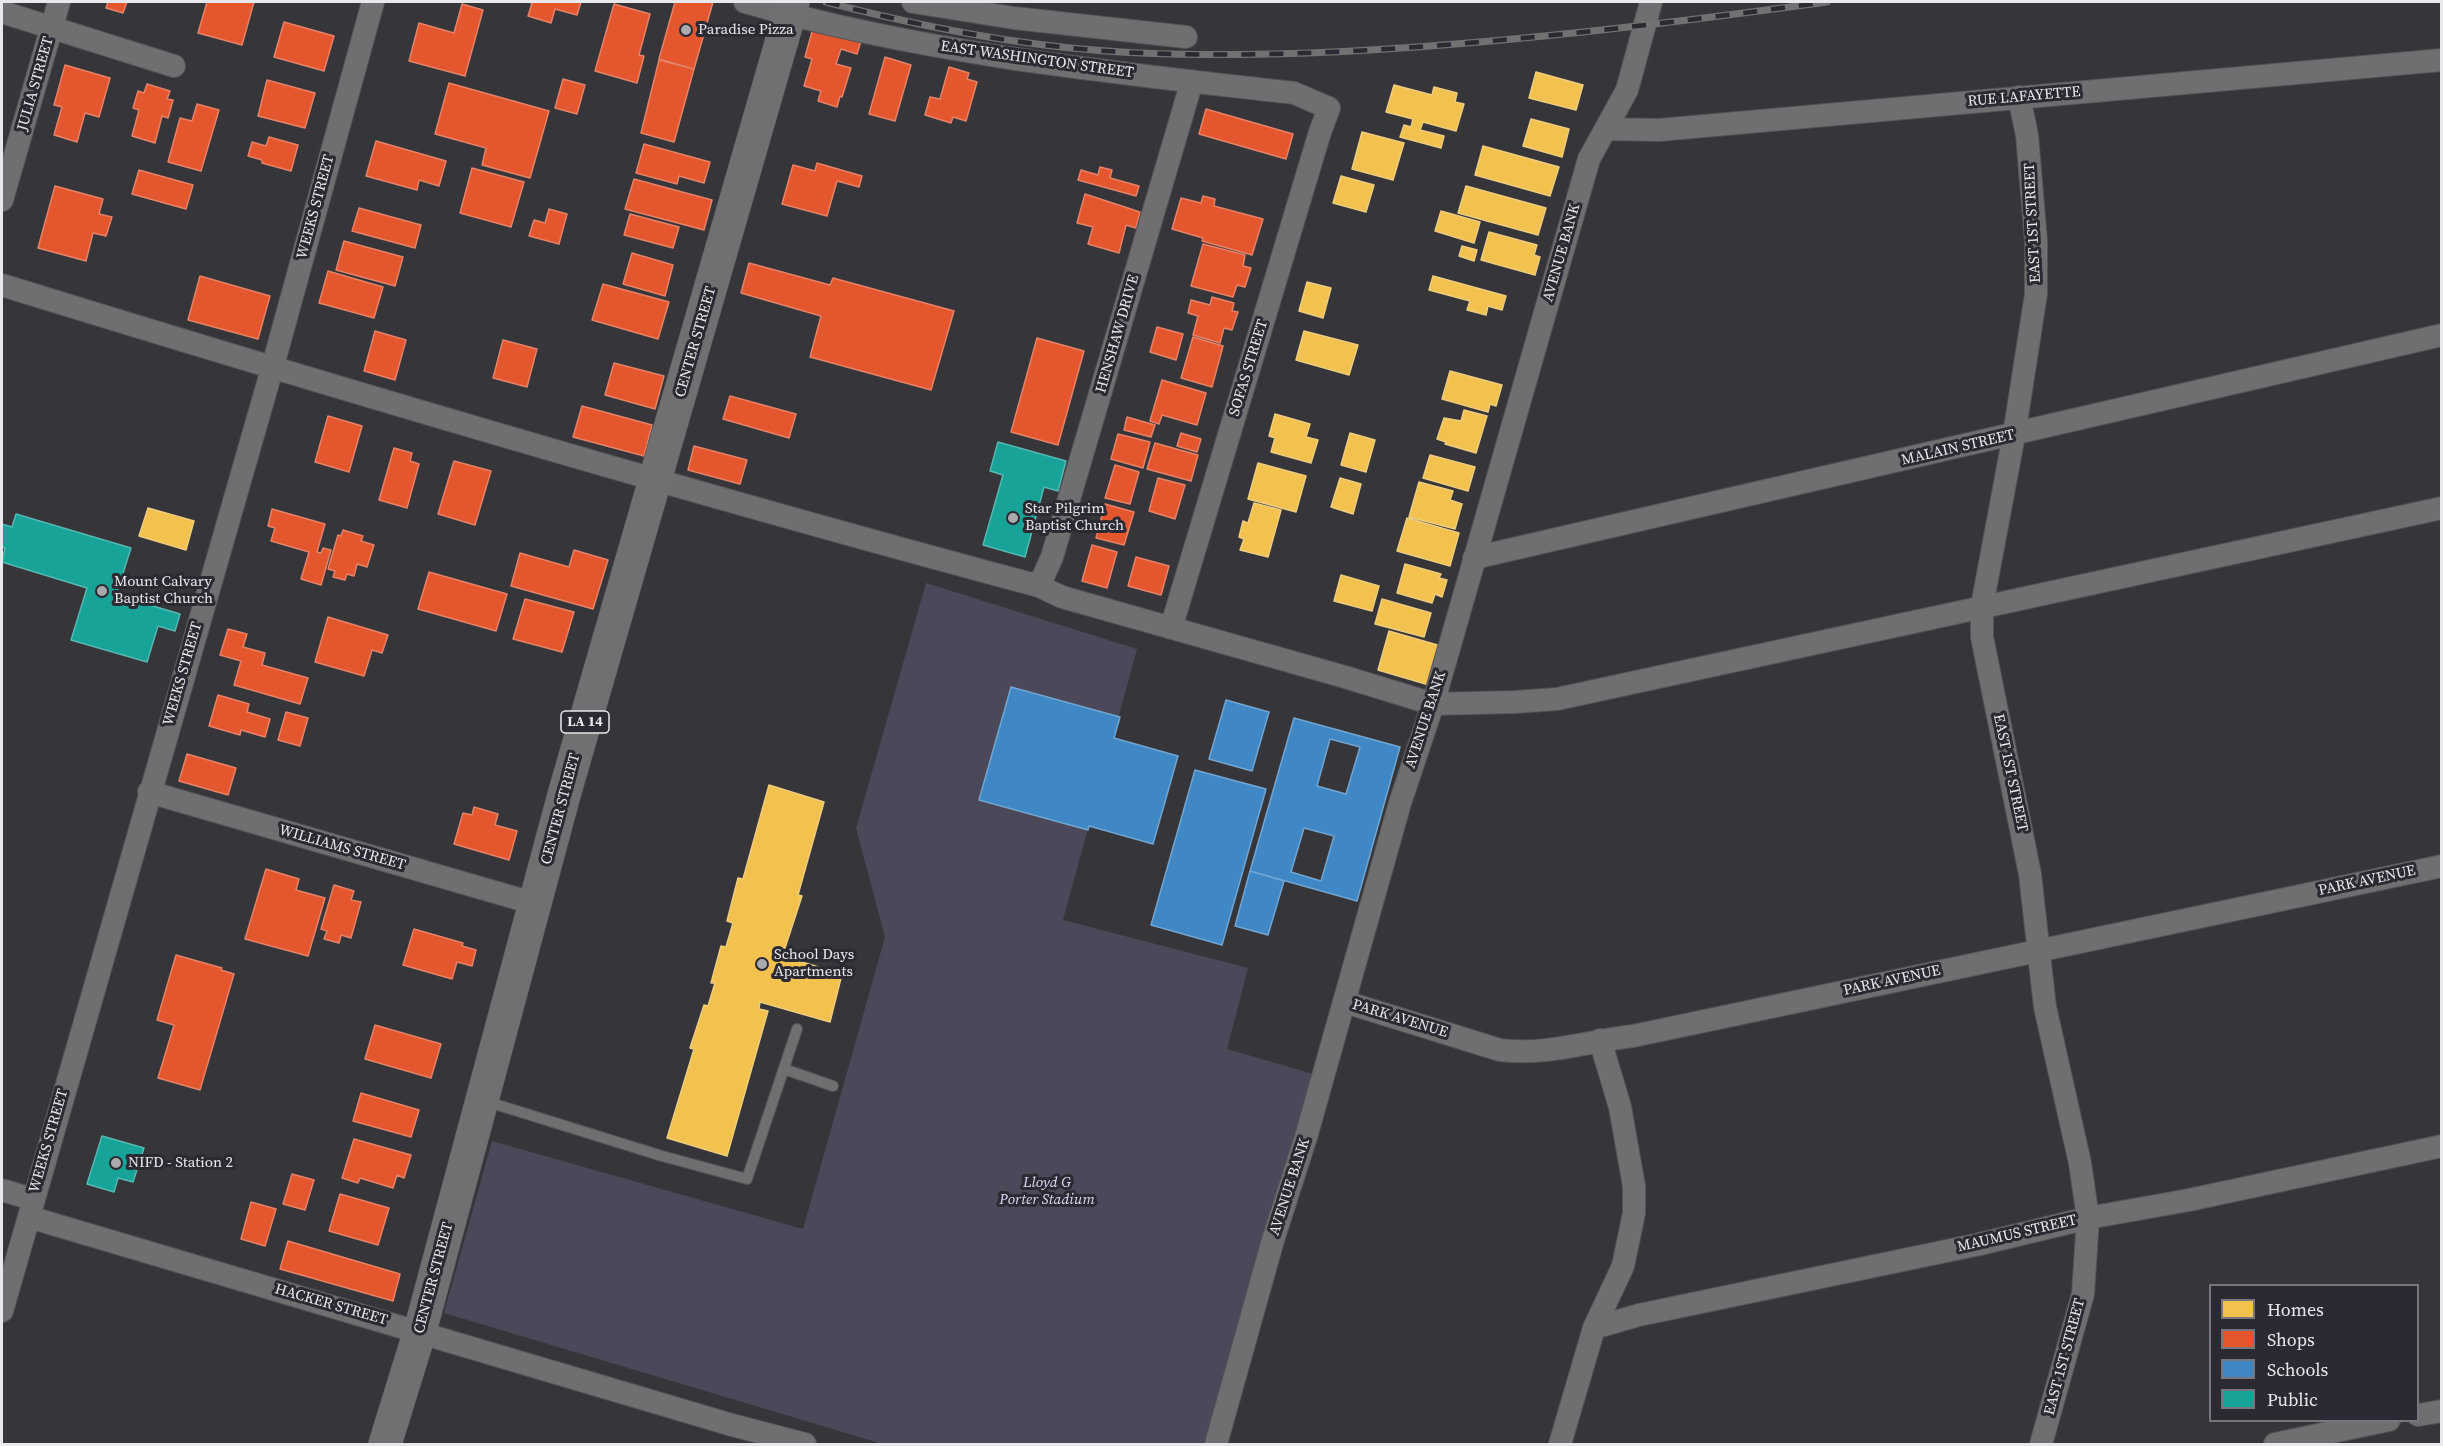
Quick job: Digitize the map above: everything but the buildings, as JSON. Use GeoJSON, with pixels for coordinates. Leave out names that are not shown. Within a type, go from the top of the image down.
{"type":"FeatureCollection","features":[{"type":"Feature","properties":{"kind":"main road","name":"CENTER STREET"},"geometry":{"type":"LineString","coordinates":[[385,1444],[420,1331],[564,795],[791,8]]}},
{"type":"Feature","properties":{"kind":"street","name":"JULIA STREET"},"geometry":{"type":"LineString","coordinates":[[2,200],[59,2]]}},
{"type":"Feature","properties":{"kind":"street","name":"WEEKS STREET"},"geometry":{"type":"LineString","coordinates":[[2,1311],[272,369],[373,2]]}},
{"type":"Feature","properties":{"kind":"street","name":"EAST WASHINGTON STREET"},"geometry":{"type":"LineString","coordinates":[[746,2],[791,8],[997,57],[1294,93],[1329,108]]}},
{"type":"Feature","properties":{"kind":"street"},"geometry":{"type":"LineString","coordinates":[[913,2],[1014,18],[1186,37]]}},
{"type":"Feature","properties":{"kind":"street","name":"AVENUE BANK"},"geometry":{"type":"LineString","coordinates":[[1216,1444],[1400,803],[1433,704],[1589,159],[1627,90],[1651,2]]}},
{"type":"Feature","properties":{"kind":"street"},"geometry":{"type":"LineString","coordinates":[[2,12],[174,66]]}},
{"type":"Feature","properties":{"kind":"street","name":"RUE LAFAYETTE"},"geometry":{"type":"LineString","coordinates":[[1606,129],[1659,130],[2442,60]]}},
{"type":"Feature","properties":{"kind":"street","name":"HENSHAW DRIVE"},"geometry":{"type":"LineString","coordinates":[[1040,586],[1052,557],[1192,81]]}},
{"type":"Feature","properties":{"kind":"street","name":"EAST 1ST STREET"},"geometry":{"type":"LineString","coordinates":[[2019,97],[2027,135],[2036,241],[2036,294],[2014,435],[1982,606],[1982,637],[2030,874],[2045,1007],[2080,1163],[2088,1218],[2083,1294],[2042,1444]]}},
{"type":"Feature","properties":{"kind":"street","name":"SOFAS STREET"},"geometry":{"type":"LineString","coordinates":[[1171,628],[1329,108]]}},
{"type":"Feature","properties":{"kind":"street"},"geometry":{"type":"LineString","coordinates":[[2,285],[272,369],[656,481],[1040,586],[1062,597],[1433,704],[1557,699],[2442,508]]}},
{"type":"Feature","properties":{"kind":"street","name":"MALAIN STREET"},"geometry":{"type":"LineString","coordinates":[[1474,558],[2442,335]]}},
{"type":"Feature","properties":{"kind":"street","name":"WILLIAMS STREET"},"geometry":{"type":"LineString","coordinates":[[149,792],[536,904]]}},
{"type":"Feature","properties":{"kind":"street","name":"PARK AVENUE"},"geometry":{"type":"LineString","coordinates":[[1344,1002],[1500,1050],[1551,1051],[1600,1040],[1634,1036],[2442,866]]}},
{"type":"Feature","properties":{"kind":"street"},"geometry":{"type":"LineString","coordinates":[[1560,1444],[1594,1328],[1623,1266],[1634,1213],[1634,1186],[1620,1107],[1600,1040]]}},
{"type":"Feature","properties":{"kind":"street","name":"MAUMUS STREET"},"geometry":{"type":"LineString","coordinates":[[1594,1328],[1639,1315],[1980,1244],[2088,1218],[2212,1195],[2442,1146]]}},
{"type":"Feature","properties":{"kind":"street","name":"HACKER STREET"},"geometry":{"type":"LineString","coordinates":[[2,1190],[31,1208],[420,1331],[797,1443]]}},
{"type":"Feature","properties":{"kind":"street"},"geometry":{"type":"LineString","coordinates":[[2419,1415],[2442,1411]]}},
{"type":"Feature","properties":{"kind":"street"},"geometry":{"type":"LineString","coordinates":[[2275,1444],[2380,1422]]}},
{"type":"Feature","properties":{"kind":"lane"},"geometry":{"type":"LineString","coordinates":[[482,1100],[662,1156],[747,1179],[797,1029]]}},
{"type":"Feature","properties":{"kind":"lane"},"geometry":{"type":"LineString","coordinates":[[783,1069],[833,1086]]}},
{"type":"Feature","properties":{"kind":"green space","name":"Lloyd G Porter Stadium"},"geometry":{"type":"Polygon","coordinates":[[[926,583],[1137,649],[1063,920],[1248,968],[1227,1049],[1317,1075],[1206,1444],[883,1444],[444,1313],[492,1141],[803,1229],[885,937],[856,828],[926,583]]]}},
{"type":"Feature","properties":{"kind":"railway"},"geometry":{"type":"LineString","coordinates":[[826,2],[927,26],[1029,43],[1105,51],[1219,55],[1333,52],[1457,44],[1642,25],[1827,2]]}},
{"type":"Feature","properties":{"kind":"place","name":"Paradise Pizza"},"geometry":{"type":"Point","coordinates":[686,30]}},
{"type":"Feature","properties":{"kind":"place","name":"Star Pilgrim Baptist Church"},"geometry":{"type":"Point","coordinates":[1013,518]}},
{"type":"Feature","properties":{"kind":"place","name":"Mount Calvary Baptist Church"},"geometry":{"type":"Point","coordinates":[102,591]}},
{"type":"Feature","properties":{"kind":"place","name":"School Days Apartments"},"geometry":{"type":"Point","coordinates":[762,964]}},
{"type":"Feature","properties":{"kind":"place","name":"NIFD - Station 2"},"geometry":{"type":"Point","coordinates":[116,1163]}}]}
